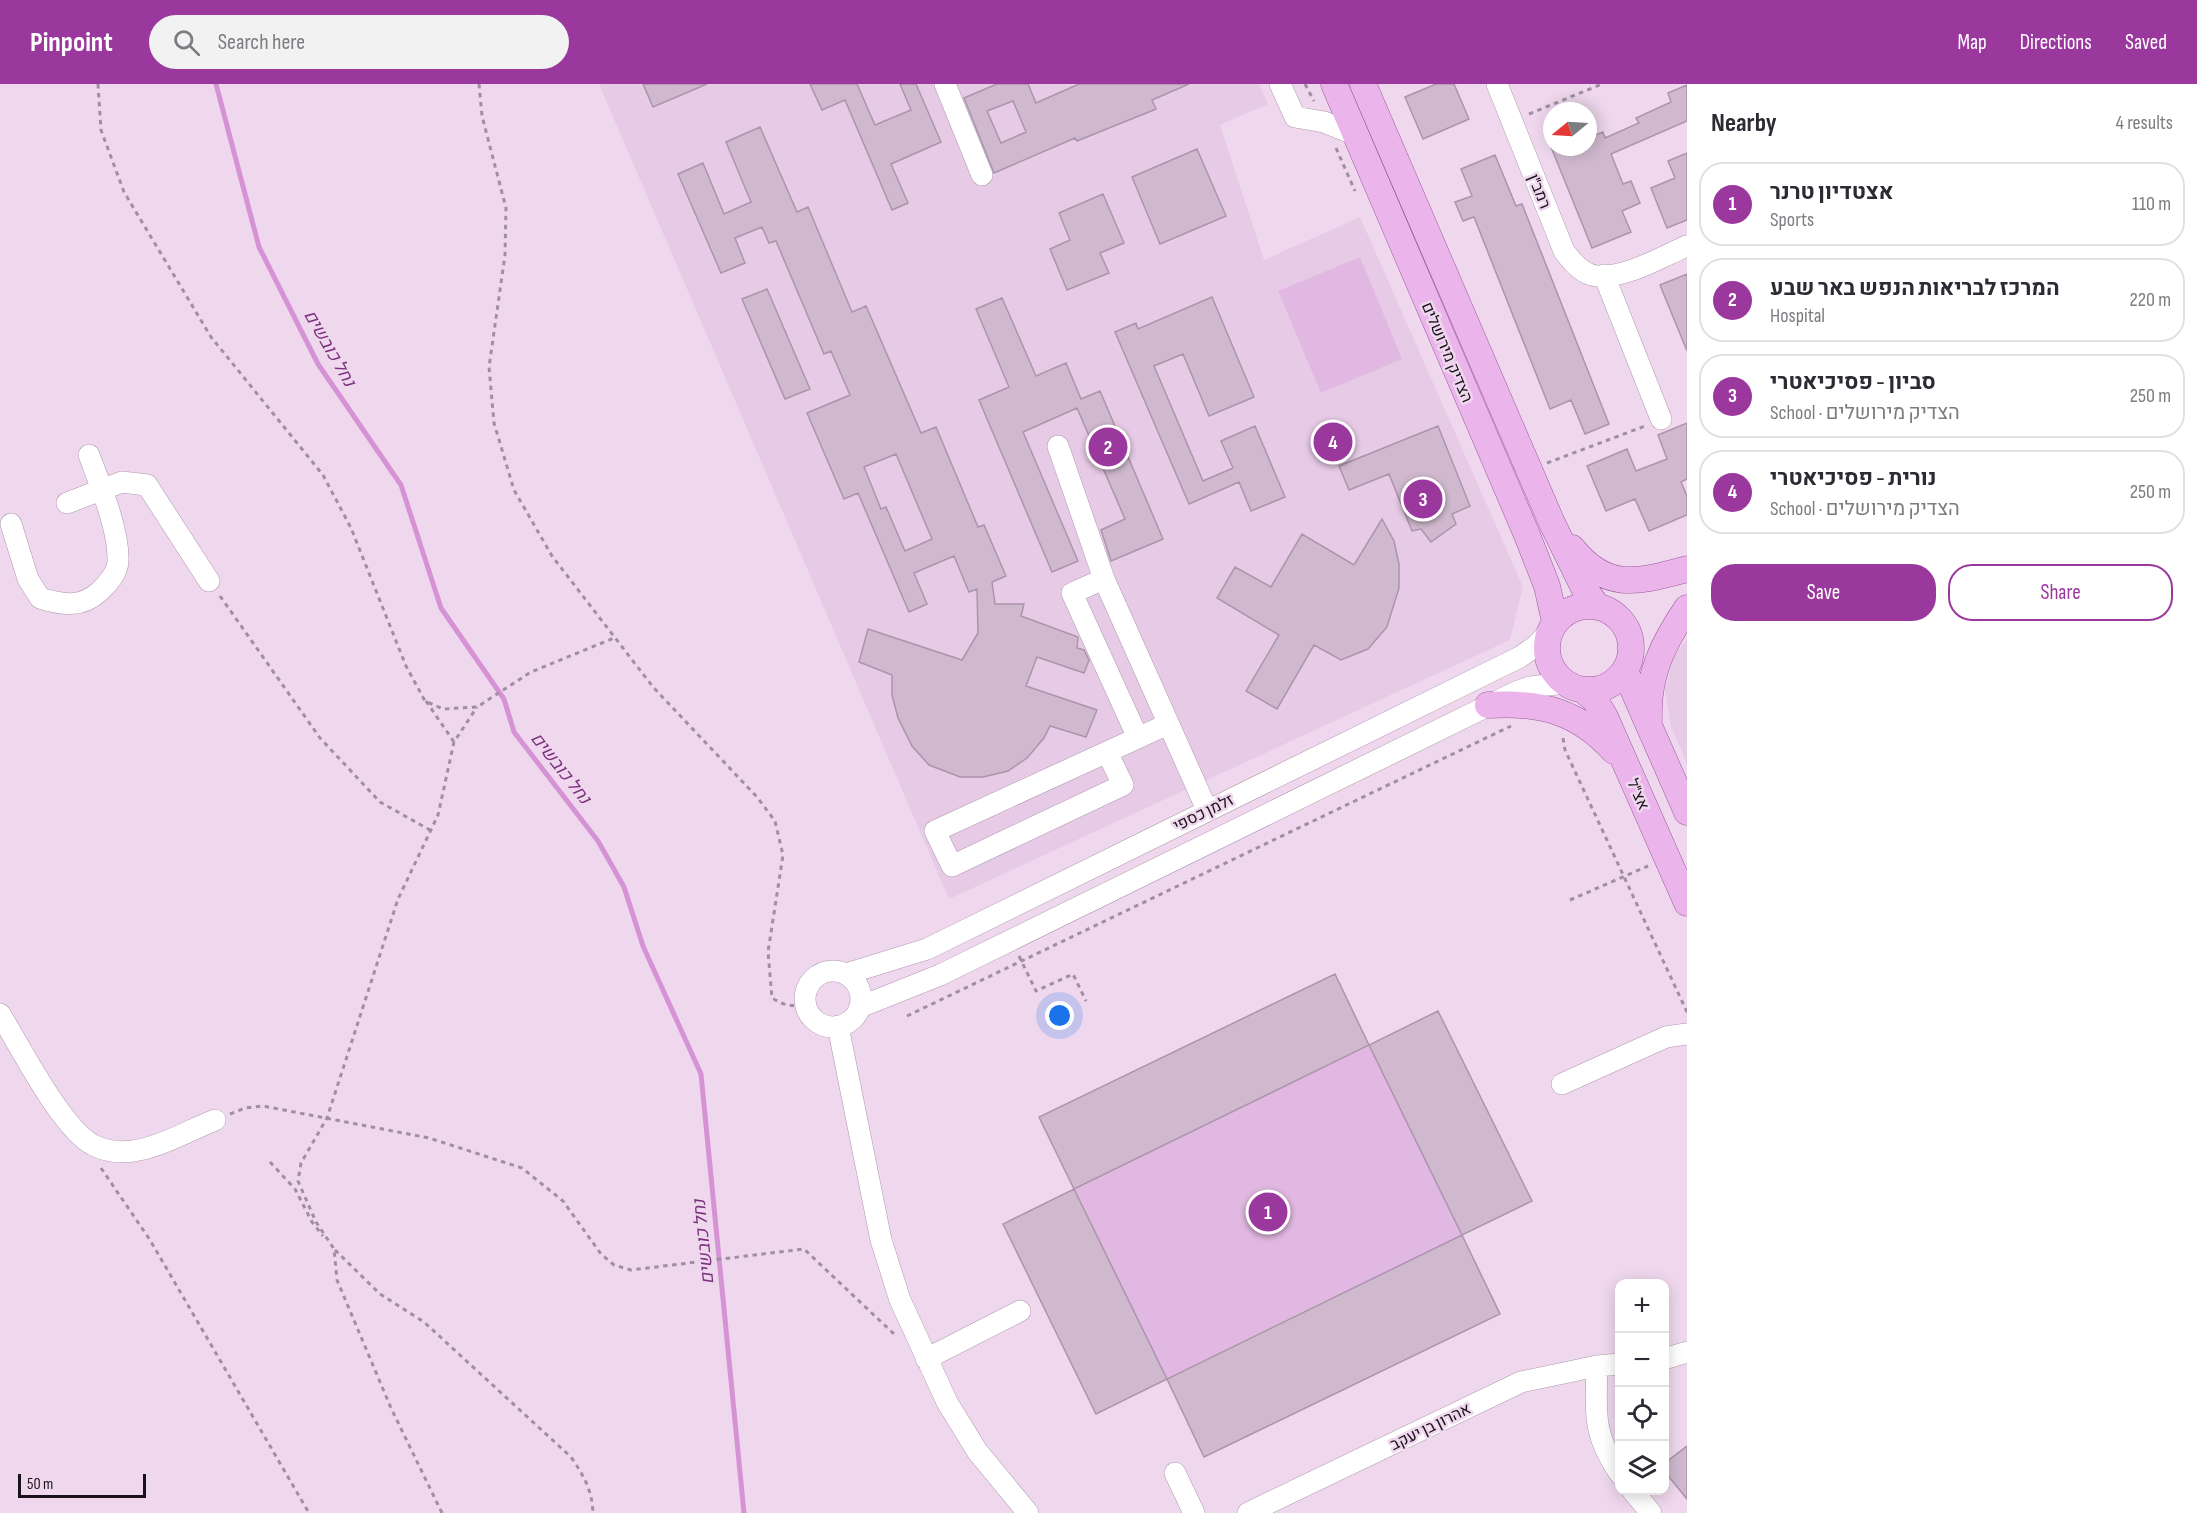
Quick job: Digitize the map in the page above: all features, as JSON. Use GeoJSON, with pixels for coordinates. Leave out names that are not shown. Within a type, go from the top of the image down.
{"type":"FeatureCollection","features":[{"type":"Feature","properties":{"kind":"main road","name":"הצדיק מירושלים"},"geometry":{"type":"LineString","coordinates":[[1334,84],[1527,535],[1547,586],[1552,627]]}},
{"type":"Feature","properties":{"kind":"main road","name":"הצדיק מירושלים"},"geometry":{"type":"LineString","coordinates":[[1363,84],[1552,523],[1584,588],[1601,607]]}},
{"type":"Feature","properties":{"kind":"main road"},"geometry":{"type":"LineString","coordinates":[[1552,523],[1584,563],[1600,574],[1632,581],[1687,569]]}},
{"type":"Feature","properties":{"kind":"main road"},"geometry":{"type":"LineString","coordinates":[[1687,569],[1652,588],[1601,607],[1574,608],[1552,627],[1547,643],[1550,665],[1574,687],[1607,687],[1628,662],[1687,603]]}},
{"type":"Feature","properties":{"kind":"main road"},"geometry":{"type":"LineString","coordinates":[[1601,607],[1614,613],[1628,630],[1628,662],[1649,725],[1687,812]]}},
{"type":"Feature","properties":{"kind":"main road"},"geometry":{"type":"LineString","coordinates":[[1649,725],[1648,694],[1656,664],[1667,637],[1687,608]]}},
{"type":"Feature","properties":{"kind":"main road","name":"אצ\"ל"},"geometry":{"type":"LineString","coordinates":[[1574,687],[1595,700],[1627,764],[1687,903]]}},
{"type":"Feature","properties":{"kind":"main road"},"geometry":{"type":"LineString","coordinates":[[1488,705],[1520,703],[1557,711],[1584,723],[1602,737],[1627,764]]}},
{"type":"Feature","properties":{"kind":"street"},"geometry":{"type":"LineString","coordinates":[[945,84],[982,175]]}},
{"type":"Feature","properties":{"kind":"street"},"geometry":{"type":"LineString","coordinates":[[1280,84],[1295,117],[1324,122],[1356,135]]}},
{"type":"Feature","properties":{"kind":"street","name":"רמב\"ן"},"geometry":{"type":"LineString","coordinates":[[1497,84],[1564,251],[1572,262],[1586,272],[1604,275]]}},
{"type":"Feature","properties":{"kind":"street"},"geometry":{"type":"LineString","coordinates":[[1661,419],[1604,275],[1632,268],[1687,246]]}},
{"type":"Feature","properties":{"kind":"street"},"geometry":{"type":"LineString","coordinates":[[1058,446],[1104,579],[1207,810]]}},
{"type":"Feature","properties":{"kind":"street"},"geometry":{"type":"LineString","coordinates":[[11,524],[28,579],[40,598],[61,604],[87,602],[107,585],[118,564],[115,537],[89,455]]}},
{"type":"Feature","properties":{"kind":"street"},"geometry":{"type":"LineString","coordinates":[[67,503],[122,482],[147,485],[209,581]]}},
{"type":"Feature","properties":{"kind":"street"},"geometry":{"type":"LineString","coordinates":[[1104,579],[1072,593],[1138,738]]}},
{"type":"Feature","properties":{"kind":"street","name":"זלמן כספי"},"geometry":{"type":"LineString","coordinates":[[846,974],[927,949],[1520,657],[1537,645],[1552,627]]}},
{"type":"Feature","properties":{"kind":"street","name":"זלמן כספי"},"geometry":{"type":"LineString","coordinates":[[860,1007],[940,975],[1488,705],[1530,687],[1574,687]]}},
{"type":"Feature","properties":{"kind":"street"},"geometry":{"type":"LineString","coordinates":[[1107,752],[1123,785],[952,866],[935,831],[1107,752],[1138,738],[1168,724]]}},
{"type":"Feature","properties":{"kind":"street"},"geometry":{"type":"LineString","coordinates":[[830,971],[846,974],[859,988],[860,1007],[851,1020],[838,1026],[817,1021],[806,1003],[806,994],[814,979],[830,971]]}},
{"type":"Feature","properties":{"kind":"street"},"geometry":{"type":"LineString","coordinates":[[0,1014],[56,1104],[77,1132],[92,1144],[115,1152],[135,1151],[214,1120]]}},
{"type":"Feature","properties":{"kind":"street"},"geometry":{"type":"LineString","coordinates":[[1562,1084],[1677,1036],[1687,1017]]}},
{"type":"Feature","properties":{"kind":"street"},"geometry":{"type":"LineString","coordinates":[[838,1026],[881,1240],[912,1326],[947,1402],[977,1451],[1028,1513]]}},
{"type":"Feature","properties":{"kind":"street"},"geometry":{"type":"LineString","coordinates":[[926,1359],[1020,1311]]}},
{"type":"Feature","properties":{"kind":"street"},"geometry":{"type":"LineString","coordinates":[[1669,1358],[1687,1352]]}},
{"type":"Feature","properties":{"kind":"street","name":"אהרון בן יעקב"},"geometry":{"type":"LineString","coordinates":[[1248,1513],[1521,1382],[1615,1364]]}},
{"type":"Feature","properties":{"kind":"street"},"geometry":{"type":"LineString","coordinates":[[1597,1366],[1597,1426],[1607,1455],[1615,1467]]}},
{"type":"Feature","properties":{"kind":"street"},"geometry":{"type":"LineString","coordinates":[[1175,1473],[1194,1513]]}},
{"type":"Feature","properties":{"kind":"street"},"geometry":{"type":"LineString","coordinates":[[1635,1495],[1651,1513]]}},
{"type":"Feature","properties":{"kind":"path"},"geometry":{"type":"LineString","coordinates":[[98,84],[101,130],[124,192],[211,337],[323,475],[351,528],[406,666],[425,700],[454,742]]}},
{"type":"Feature","properties":{"kind":"path"},"geometry":{"type":"LineString","coordinates":[[478,84],[482,116],[506,208],[505,255],[489,367],[494,423],[514,490],[552,556],[614,638],[653,687],[757,797],[775,821],[783,855],[768,952],[772,998],[783,1005],[796,1006],[806,1003]]}},
{"type":"Feature","properties":{"kind":"path"},"geometry":{"type":"LineString","coordinates":[[1512,121],[1602,84]]}},
{"type":"Feature","properties":{"kind":"path"},"geometry":{"type":"LineString","coordinates":[[1528,470],[1661,419]]}},
{"type":"Feature","properties":{"kind":"path"},"geometry":{"type":"LineString","coordinates":[[209,581],[320,738],[380,802],[430,830]]}},
{"type":"Feature","properties":{"kind":"path"},"geometry":{"type":"LineString","coordinates":[[442,1513],[391,1408],[337,1280],[334,1249],[316,1222],[298,1181],[301,1163],[327,1118],[398,899],[438,815],[454,742],[477,707],[531,672],[614,638]]}},
{"type":"Feature","properties":{"kind":"path"},"geometry":{"type":"LineString","coordinates":[[425,700],[443,709],[477,707]]}},
{"type":"Feature","properties":{"kind":"path"},"geometry":{"type":"LineString","coordinates":[[1557,711],[1565,750],[1687,1012]]}},
{"type":"Feature","properties":{"kind":"path"},"geometry":{"type":"LineString","coordinates":[[907,1016],[1518,723]]}},
{"type":"Feature","properties":{"kind":"path"},"geometry":{"type":"LineString","coordinates":[[1570,900],[1668,858]]}},
{"type":"Feature","properties":{"kind":"path"},"geometry":{"type":"LineString","coordinates":[[1012,939],[1036,991],[1073,974],[1086,1001]]}},
{"type":"Feature","properties":{"kind":"path"},"geometry":{"type":"LineString","coordinates":[[214,1120],[245,1108],[263,1106],[429,1137],[522,1168],[563,1202],[601,1254],[614,1264],[631,1270],[804,1249],[892,1335],[912,1326]]}},
{"type":"Feature","properties":{"kind":"path"},"geometry":{"type":"LineString","coordinates":[[97,1162],[150,1240],[309,1513]]}},
{"type":"Feature","properties":{"kind":"path"},"geometry":{"type":"LineString","coordinates":[[270,1162],[295,1189],[312,1222],[334,1249],[380,1294],[424,1322],[571,1457],[587,1480],[592,1496],[593,1513]]}},
{"type":"Feature","properties":{"kind":"shaded area"},"geometry":{"type":"Polygon","coordinates":[[[599,84],[1259,84],[1268,104],[1220,125],[1264,260],[1360,217],[1523,587],[1510,640],[949,899],[599,84]]]}},
{"type":"Feature","properties":{"kind":"shaded area"},"geometry":{"type":"Polygon","coordinates":[[[1360,257],[1402,359],[1321,393],[1278,291],[1360,257]]]}},
{"type":"Feature","properties":{"kind":"shaded area"},"geometry":{"type":"Polygon","coordinates":[[[1687,639],[1687,764],[1671,726],[1665,689],[1674,656],[1687,639]]]}},
{"type":"Feature","properties":{"kind":"shaded area"},"geometry":{"type":"Polygon","coordinates":[[[1335,974],[1369,1045],[1438,1011],[1532,1201],[1462,1235],[1500,1314],[1204,1457],[1167,1380],[1096,1414],[1003,1224],[1074,1189],[1039,1117],[1335,974]]]}},
{"type":"Feature","properties":{"kind":"building"},"geometry":{"type":"Polygon","coordinates":[[[643,84],[707,84],[653,107],[643,84]]]}},
{"type":"Feature","properties":{"kind":"building"},"geometry":{"type":"Polygon","coordinates":[[[810,84],[857,84],[875,125],[911,110],[900,84],[916,84],[941,142],[891,164],[908,203],[892,210],[845,100],[822,110],[810,84]]]}},
{"type":"Feature","properties":{"kind":"building"},"geometry":{"type":"Polygon","coordinates":[[[997,84],[1028,84],[1036,103],[1079,84],[1189,84],[1152,100],[1156,109],[1077,141],[1075,138],[994,173],[964,98],[997,84]],[[1013,101],[987,111],[1001,143],[1026,132],[1013,101]]]}},
{"type":"Feature","properties":{"kind":"building"},"geometry":{"type":"Polygon","coordinates":[[[1436,84],[1454,84],[1469,119],[1423,139],[1405,97],[1436,84]]]}},
{"type":"Feature","properties":{"kind":"building"},"geometry":{"type":"Polygon","coordinates":[[[1687,85],[1687,121],[1611,154],[1623,184],[1631,181],[1640,203],[1622,211],[1631,232],[1592,248],[1555,156],[1597,156],[1597,134],[1603,132],[1605,138],[1639,123],[1636,118],[1671,102],[1668,93],[1687,85]]]}},
{"type":"Feature","properties":{"kind":"building"},"geometry":{"type":"Polygon","coordinates":[[[760,127],[797,212],[808,207],[852,312],[866,306],[921,433],[936,427],[978,527],[984,525],[1006,576],[992,582],[995,604],[1024,604],[1021,616],[1078,637],[1077,648],[1084,650],[1089,660],[1084,673],[1037,657],[1026,686],[1097,710],[1086,737],[1050,726],[1044,738],[1027,758],[1008,771],[983,777],[960,777],[929,765],[912,746],[898,718],[892,695],[892,675],[859,662],[868,629],[962,660],[978,633],[977,589],[969,592],[954,556],[914,573],[927,604],[909,612],[858,493],[844,499],[807,413],[850,395],[831,351],[824,354],[776,241],[769,243],[762,227],[735,238],[745,263],[721,273],[678,174],[703,163],[724,214],[751,202],[726,142],[760,127]],[[896,454],[864,467],[881,509],[886,507],[905,551],[932,539],[896,454]]]}},
{"type":"Feature","properties":{"kind":"building"},"geometry":{"type":"Polygon","coordinates":[[[1197,149],[1226,216],[1160,244],[1132,177],[1197,149]]]}},
{"type":"Feature","properties":{"kind":"building"},"geometry":{"type":"Polygon","coordinates":[[[1687,153],[1687,220],[1667,228],[1651,188],[1675,178],[1668,161],[1687,153]]]}},
{"type":"Feature","properties":{"kind":"building"},"geometry":{"type":"Polygon","coordinates":[[[1495,155],[1516,206],[1522,204],[1609,424],[1585,434],[1571,400],[1550,409],[1474,217],[1463,221],[1455,202],[1472,196],[1461,169],[1495,155]]]}},
{"type":"Feature","properties":{"kind":"building"},"geometry":{"type":"Polygon","coordinates":[[[1103,194],[1124,243],[1100,253],[1109,273],[1067,290],[1050,249],[1070,240],[1059,213],[1103,194]]]}},
{"type":"Feature","properties":{"kind":"building"},"geometry":{"type":"Polygon","coordinates":[[[1687,274],[1687,351],[1660,285],[1687,274]]]}},
{"type":"Feature","properties":{"kind":"building"},"geometry":{"type":"Polygon","coordinates":[[[767,289],[810,389],[785,399],[742,299],[767,289]]]}},
{"type":"Feature","properties":{"kind":"building"},"geometry":{"type":"Polygon","coordinates":[[[1212,297],[1254,397],[1209,416],[1183,354],[1154,366],[1203,481],[1233,468],[1221,441],[1255,426],[1285,497],[1251,511],[1239,482],[1189,504],[1115,332],[1136,323],[1138,329],[1212,297]]]}},
{"type":"Feature","properties":{"kind":"building"},"geometry":{"type":"Polygon","coordinates":[[[1002,298],[1036,376],[1066,363],[1081,399],[1100,391],[1163,539],[1111,561],[1101,530],[1125,519],[1077,408],[1023,432],[1078,561],[1052,572],[979,400],[1009,387],[976,309],[1002,298]]]}},
{"type":"Feature","properties":{"kind":"building"},"geometry":{"type":"Polygon","coordinates":[[[1687,423],[1687,479],[1681,482],[1687,496],[1687,515],[1649,531],[1635,499],[1606,511],[1587,466],[1627,449],[1636,471],[1667,459],[1658,435],[1687,423]]]}},
{"type":"Feature","properties":{"kind":"building"},"geometry":{"type":"Polygon","coordinates":[[[1438,426],[1470,506],[1452,514],[1456,524],[1431,542],[1421,529],[1412,531],[1389,474],[1349,490],[1339,466],[1438,426]]]}},
{"type":"Feature","properties":{"kind":"building"},"geometry":{"type":"Polygon","coordinates":[[[1382,519],[1394,541],[1399,564],[1399,588],[1387,627],[1368,649],[1341,660],[1314,645],[1277,709],[1246,691],[1279,635],[1217,598],[1235,567],[1271,587],[1302,534],[1354,565],[1382,519]]]}},
{"type":"Feature","properties":{"kind":"building"},"geometry":{"type":"Polygon","coordinates":[[[1335,974],[1369,1045],[1074,1189],[1039,1117],[1335,974]]]}},
{"type":"Feature","properties":{"kind":"building"},"geometry":{"type":"Polygon","coordinates":[[[1438,1011],[1532,1201],[1462,1235],[1369,1045],[1438,1011]]]}},
{"type":"Feature","properties":{"kind":"building"},"geometry":{"type":"Polygon","coordinates":[[[1074,1189],[1167,1379],[1096,1414],[1003,1224],[1074,1189]]]}},
{"type":"Feature","properties":{"kind":"building"},"geometry":{"type":"Polygon","coordinates":[[[1462,1235],[1500,1314],[1204,1457],[1167,1379],[1462,1235]]]}},
{"type":"Feature","properties":{"kind":"building"},"geometry":{"type":"Polygon","coordinates":[[[1687,1446],[1687,1499],[1669,1477],[1669,1460],[1687,1446]]]}},
{"type":"Feature","properties":{"kind":"waterway","name":"נחל כובשים"},"geometry":{"type":"LineString","coordinates":[[216,84],[259,247],[318,364],[401,485],[441,608],[504,699],[514,732],[598,841],[624,887],[643,946],[701,1074],[744,1513]]}},
{"type":"Feature","properties":{"kind":"place","name":"נורית - פסיכיאטרי"},"geometry":{"type":"Point","coordinates":[1333,442]}},
{"type":"Feature","properties":{"kind":"place","name":"המרכז לבריאות הנפש באר שבע"},"geometry":{"type":"Point","coordinates":[1108,447]}},
{"type":"Feature","properties":{"kind":"place","name":"סביון - פסיכיאטרי"},"geometry":{"type":"Point","coordinates":[1423,499]}},
{"type":"Feature","properties":{"kind":"place","name":"אצטדיון טרנר"},"geometry":{"type":"Point","coordinates":[1268,1212]}}]}
